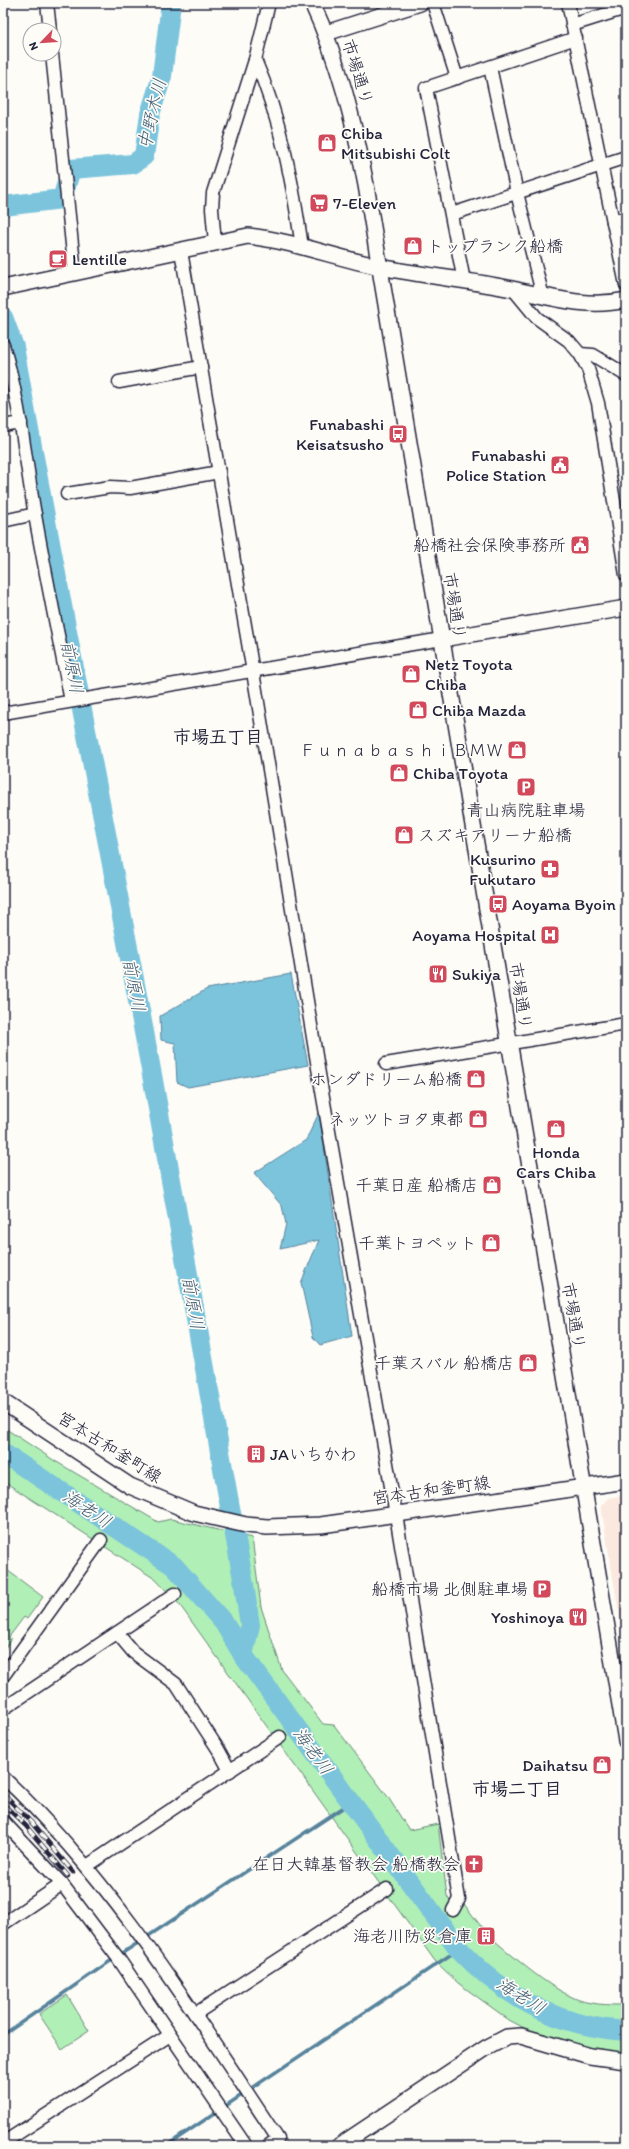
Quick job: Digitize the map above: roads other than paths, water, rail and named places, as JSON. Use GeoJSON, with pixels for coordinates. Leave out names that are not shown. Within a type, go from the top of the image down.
{"type":"FeatureCollection","features":[{"type":"Feature","properties":{"kind":"street"},"geometry":{"type":"LineString","coordinates":[[47,3],[49,22]]}},
{"type":"Feature","properties":{"kind":"street"},"geometry":{"type":"LineString","coordinates":[[215,243],[212,209],[213,193],[255,60],[269,3]]}},
{"type":"Feature","properties":{"kind":"street","name":"市場通り"},"geometry":{"type":"LineString","coordinates":[[312,3],[326,33],[348,103],[358,144],[380,267],[626,1741]]}},
{"type":"Feature","properties":{"kind":"street"},"geometry":{"type":"LineString","coordinates":[[326,33],[420,3]]}},
{"type":"Feature","properties":{"kind":"street"},"geometry":{"type":"LineString","coordinates":[[433,3],[457,78]]}},
{"type":"Feature","properties":{"kind":"street"},"geometry":{"type":"LineString","coordinates":[[568,3],[626,284]]}},
{"type":"Feature","properties":{"kind":"street"},"geometry":{"type":"LineString","coordinates":[[572,24],[626,8]]}},
{"type":"Feature","properties":{"kind":"street"},"geometry":{"type":"LineString","coordinates":[[464,281],[426,88],[576,38]]}},
{"type":"Feature","properties":{"kind":"street"},"geometry":{"type":"LineString","coordinates":[[255,60],[263,77],[290,177],[302,247]]}},
{"type":"Feature","properties":{"kind":"street"},"geometry":{"type":"LineString","coordinates":[[53,62],[75,273]]}},
{"type":"Feature","properties":{"kind":"street"},"geometry":{"type":"LineString","coordinates":[[490,66],[517,193],[543,297]]}},
{"type":"Feature","properties":{"kind":"street"},"geometry":{"type":"LineString","coordinates":[[452,214],[626,157]]}},
{"type":"Feature","properties":{"kind":"street"},"geometry":{"type":"LineString","coordinates":[[613,222],[626,218]]}},
{"type":"Feature","properties":{"kind":"street"},"geometry":{"type":"LineString","coordinates":[[3,288],[248,236],[271,238],[380,267],[513,289],[543,297],[587,304],[626,300]]}},
{"type":"Feature","properties":{"kind":"street"},"geometry":{"type":"LineString","coordinates":[[181,251],[253,672],[319,1074],[396,1515],[459,1898],[453,1910]]}},
{"type":"Feature","properties":{"kind":"street"},"geometry":{"type":"LineString","coordinates":[[513,289],[537,318],[569,341],[580,354],[588,369],[598,403],[626,575]]}},
{"type":"Feature","properties":{"kind":"street"},"geometry":{"type":"LineString","coordinates":[[3,345],[21,423],[35,514],[72,700]]}},
{"type":"Feature","properties":{"kind":"street"},"geometry":{"type":"LineString","coordinates":[[580,354],[593,355],[626,375]]}},
{"type":"Feature","properties":{"kind":"street"},"geometry":{"type":"LineString","coordinates":[[119,382],[201,367]]}},
{"type":"Feature","properties":{"kind":"street"},"geometry":{"type":"LineString","coordinates":[[3,426],[21,423]]}},
{"type":"Feature","properties":{"kind":"street"},"geometry":{"type":"LineString","coordinates":[[67,494],[110,486],[130,488],[219,472]]}},
{"type":"Feature","properties":{"kind":"street"},"geometry":{"type":"LineString","coordinates":[[3,521],[35,514]]}},
{"type":"Feature","properties":{"kind":"street"},"geometry":{"type":"LineString","coordinates":[[3,713],[72,700],[253,672],[626,608]]}},
{"type":"Feature","properties":{"kind":"street"},"geometry":{"type":"LineString","coordinates":[[386,1064],[509,1045],[626,1024]]}},
{"type":"Feature","properties":{"kind":"street","name":"宮本古和釜町線"},"geometry":{"type":"LineString","coordinates":[[3,1402],[130,1486],[194,1513],[241,1524],[267,1527],[296,1526],[396,1515],[626,1481]]}},
{"type":"Feature","properties":{"kind":"street"},"geometry":{"type":"LineString","coordinates":[[3,1676],[100,1540]]}},
{"type":"Feature","properties":{"kind":"street"},"geometry":{"type":"LineString","coordinates":[[3,1709],[175,1594]]}},
{"type":"Feature","properties":{"kind":"street"},"geometry":{"type":"LineString","coordinates":[[117,1633],[133,1652],[176,1684],[218,1749],[230,1771]]}},
{"type":"Feature","properties":{"kind":"street"},"geometry":{"type":"LineString","coordinates":[[87,1866],[280,1737]]}},
{"type":"Feature","properties":{"kind":"street"},"geometry":{"type":"LineString","coordinates":[[3,1777],[23,1796],[87,1866],[148,1944],[278,2139],[268,2146]]}},
{"type":"Feature","properties":{"kind":"street"},"geometry":{"type":"LineString","coordinates":[[3,1821],[62,1884],[118,1958],[246,2146]]}},
{"type":"Feature","properties":{"kind":"street"},"geometry":{"type":"LineString","coordinates":[[3,1924],[62,1884]]}},
{"type":"Feature","properties":{"kind":"street"},"geometry":{"type":"LineString","coordinates":[[195,2014],[387,1889]]}},
{"type":"Feature","properties":{"kind":"street"},"geometry":{"type":"LineString","coordinates":[[3,2143],[170,2035]]}},
{"type":"Feature","properties":{"kind":"street"},"geometry":{"type":"LineString","coordinates":[[339,2146],[486,2048],[507,2037],[520,2036],[599,2058],[626,2061]]}},
{"type":"Feature","properties":{"kind":"water"},"geometry":{"type":"Polygon","coordinates":[[[291,974],[308,1065],[188,1087],[177,1082],[175,1043],[161,1040],[160,1016],[207,989],[291,974]]]}},
{"type":"Feature","properties":{"kind":"water"},"geometry":{"type":"Polygon","coordinates":[[[319,1113],[352,1336],[320,1345],[313,1337],[301,1283],[319,1240],[280,1249],[286,1224],[282,1206],[254,1173],[306,1140],[319,1113]]]}},
{"type":"Feature","properties":{"kind":"waterway","name":"中野木川"},"geometry":{"type":"LineString","coordinates":[[3,206],[62,199],[71,169],[133,164],[144,156],[150,114],[162,76],[171,3]]}},
{"type":"Feature","properties":{"kind":"waterway","name":"前原川"},"geometry":{"type":"LineString","coordinates":[[3,317],[14,347],[47,529],[118,893],[244,1585],[250,1625],[243,1655]]}},
{"type":"Feature","properties":{"kind":"waterway","name":"海老川"},"geometry":{"type":"LineString","coordinates":[[3,1453],[174,1566],[224,1623],[243,1655],[459,1949],[477,1966],[495,1982],[535,2007],[578,2023],[626,2031]]}},
{"type":"Feature","properties":{"kind":"waterway"},"geometry":{"type":"LineString","coordinates":[[3,2035],[109,1962],[350,1803]]}},
{"type":"Feature","properties":{"kind":"waterway"},"geometry":{"type":"LineString","coordinates":[[166,2146],[459,1949]]}},
{"type":"Feature","properties":{"kind":"railway"},"geometry":{"type":"LineString","coordinates":[[3,1794],[31,1822],[73,1872]]}},
{"type":"Feature","properties":{"kind":"railway"},"geometry":{"type":"LineString","coordinates":[[3,1804],[26,1826],[68,1876]]}},
{"type":"Feature","properties":{"kind":"place","name":"Chiba Mitsubishi Colt"},"geometry":{"type":"Point","coordinates":[327,143]}},
{"type":"Feature","properties":{"kind":"place","name":"7-Eleven"},"geometry":{"type":"Point","coordinates":[319,203]}},
{"type":"Feature","properties":{"kind":"place","name":"トップランク船橋"},"geometry":{"type":"Point","coordinates":[413,246]}},
{"type":"Feature","properties":{"kind":"place","name":"Lentille"},"geometry":{"type":"Point","coordinates":[58,259]}},
{"type":"Feature","properties":{"kind":"place","name":"Funabashi Keisatsusho"},"geometry":{"type":"Point","coordinates":[398,434]}},
{"type":"Feature","properties":{"kind":"place","name":"Funabashi Police Station"},"geometry":{"type":"Point","coordinates":[560,465]}},
{"type":"Feature","properties":{"kind":"place","name":"船橋社会保険事務所"},"geometry":{"type":"Point","coordinates":[580,545]}},
{"type":"Feature","properties":{"kind":"place","name":"Netz Toyota Chiba"},"geometry":{"type":"Point","coordinates":[411,674]}},
{"type":"Feature","properties":{"kind":"place","name":"Chiba Mazda"},"geometry":{"type":"Point","coordinates":[418,710]}},
{"type":"Feature","properties":{"kind":"place","name":"ＦｕｎａｂａｓｈｉＢＭＷ"},"geometry":{"type":"Point","coordinates":[517,750]}},
{"type":"Feature","properties":{"kind":"place","name":"Chiba Toyota"},"geometry":{"type":"Point","coordinates":[399,773]}},
{"type":"Feature","properties":{"kind":"place","name":"青山病院駐車場"},"geometry":{"type":"Point","coordinates":[526,787]}},
{"type":"Feature","properties":{"kind":"place","name":"スズキアリーナ船橋"},"geometry":{"type":"Point","coordinates":[404,835]}},
{"type":"Feature","properties":{"kind":"place","name":"Kusurino Fukutaro"},"geometry":{"type":"Point","coordinates":[550,869]}},
{"type":"Feature","properties":{"kind":"place","name":"Aoyama Byoin"},"geometry":{"type":"Point","coordinates":[498,904]}},
{"type":"Feature","properties":{"kind":"place","name":"Aoyama Hospital"},"geometry":{"type":"Point","coordinates":[550,935]}},
{"type":"Feature","properties":{"kind":"place","name":"Sukiya"},"geometry":{"type":"Point","coordinates":[438,974]}},
{"type":"Feature","properties":{"kind":"place","name":"ホンダドリーム船橋"},"geometry":{"type":"Point","coordinates":[476,1079]}},
{"type":"Feature","properties":{"kind":"place","name":"ネッツトヨタ東都"},"geometry":{"type":"Point","coordinates":[478,1119]}},
{"type":"Feature","properties":{"kind":"place","name":"Honda Cars Chiba"},"geometry":{"type":"Point","coordinates":[556,1129]}},
{"type":"Feature","properties":{"kind":"place","name":"千葉日産 船橋店"},"geometry":{"type":"Point","coordinates":[492,1185]}},
{"type":"Feature","properties":{"kind":"place","name":"千葉トヨペット"},"geometry":{"type":"Point","coordinates":[491,1243]}},
{"type":"Feature","properties":{"kind":"place","name":"千葉スバル 船橋店"},"geometry":{"type":"Point","coordinates":[528,1363]}},
{"type":"Feature","properties":{"kind":"place","name":"JAいちかわ"},"geometry":{"type":"Point","coordinates":[256,1454]}},
{"type":"Feature","properties":{"kind":"place","name":"船橋市場 北側駐車場"},"geometry":{"type":"Point","coordinates":[542,1589]}},
{"type":"Feature","properties":{"kind":"place","name":"Yoshinoya"},"geometry":{"type":"Point","coordinates":[578,1617]}},
{"type":"Feature","properties":{"kind":"place","name":"Daihatsu"},"geometry":{"type":"Point","coordinates":[602,1765]}},
{"type":"Feature","properties":{"kind":"place","name":"在日大韓基督教会 船橋教会"},"geometry":{"type":"Point","coordinates":[474,1864]}},
{"type":"Feature","properties":{"kind":"place","name":"海老川防災倉庫"},"geometry":{"type":"Point","coordinates":[486,1936]}},
{"type":"Feature","properties":{"kind":"district","name":"市場五丁目"},"geometry":{"type":"Point","coordinates":[218,737]}},
{"type":"Feature","properties":{"kind":"district","name":"市場二丁目"},"geometry":{"type":"Point","coordinates":[517,1789]}}]}
